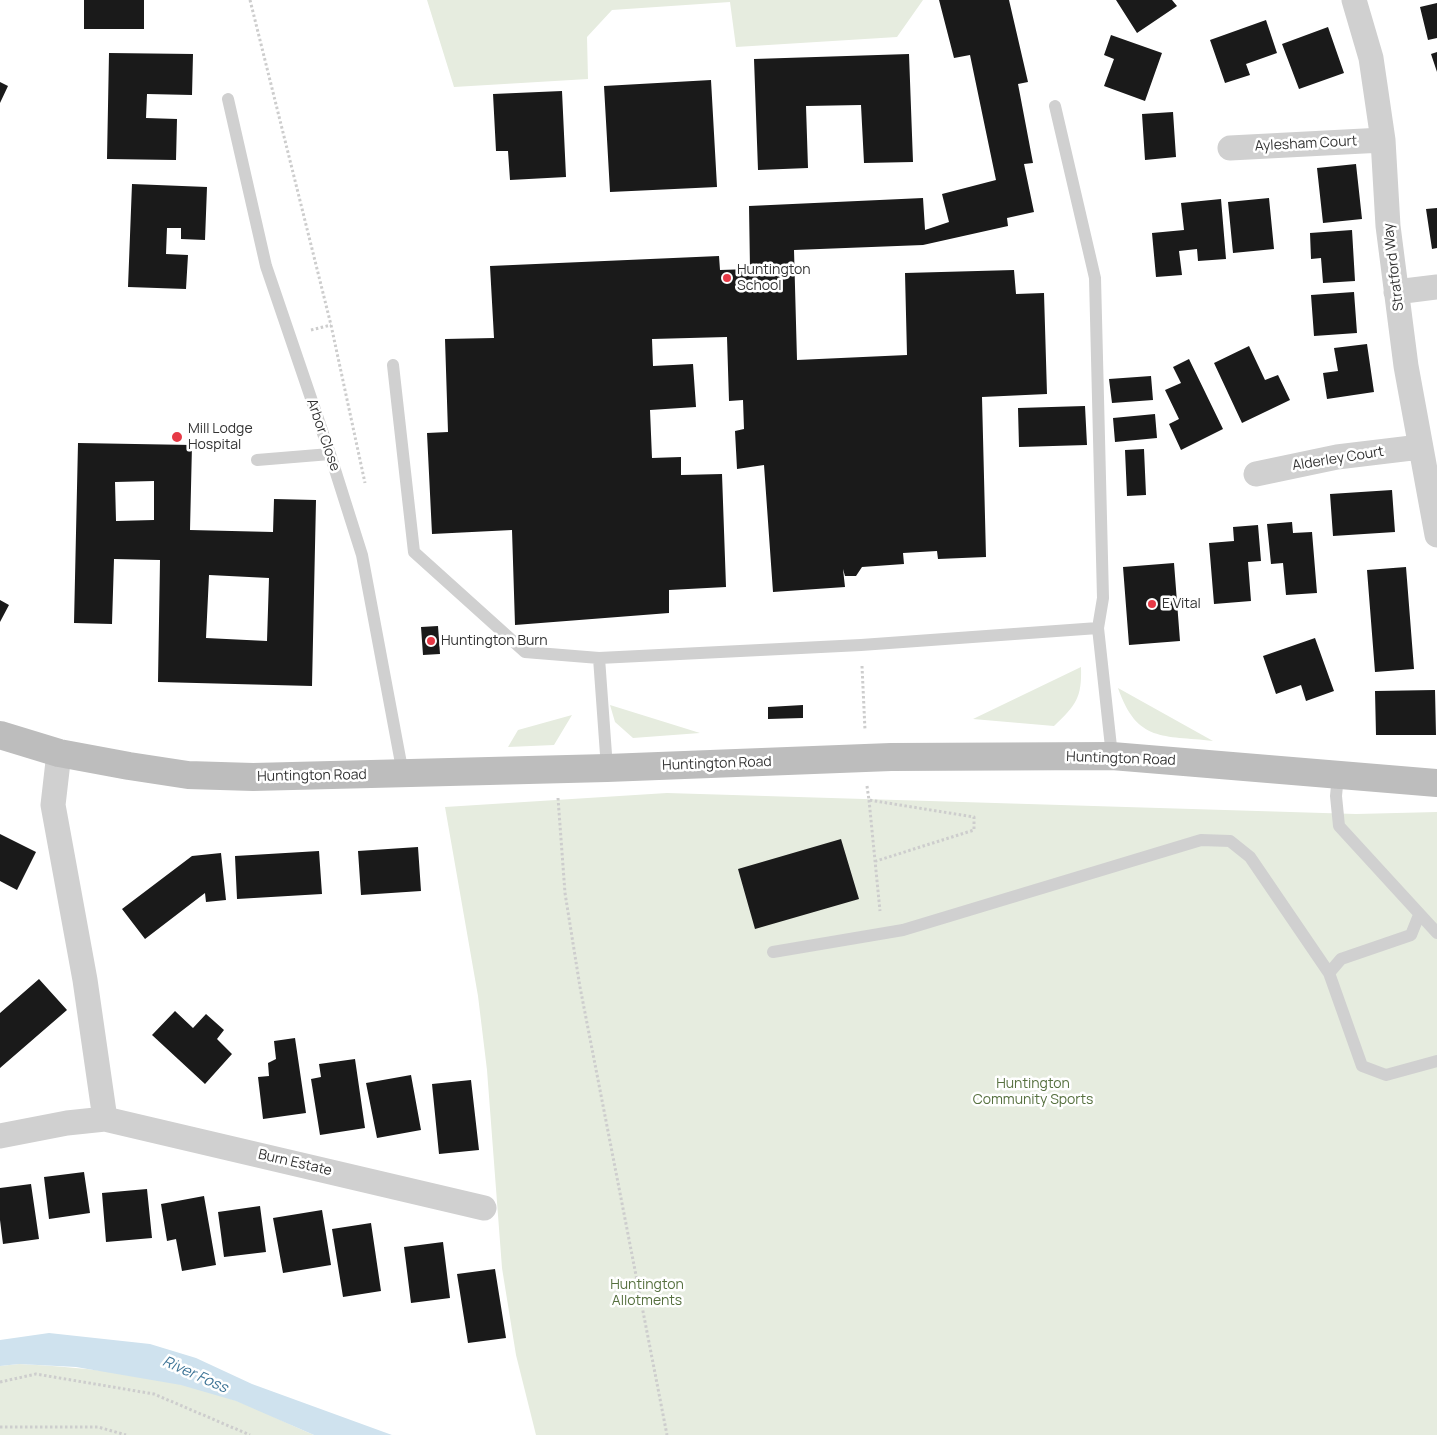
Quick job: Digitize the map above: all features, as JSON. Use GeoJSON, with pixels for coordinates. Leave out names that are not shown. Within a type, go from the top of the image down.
{"type":"FeatureCollection","features":[{"type":"Feature","properties":{"kind":"street","name":"Stratford Way"},"geometry":{"type":"LineString","coordinates":[[1354,0],[1371,58],[1383,140],[1388,226],[1396,292],[1420,448],[1437,535]]}},
{"type":"Feature","properties":{"kind":"street","name":"Aylesham Court"},"geometry":{"type":"LineString","coordinates":[[1230,148],[1383,140]]}},
{"type":"Feature","properties":{"kind":"street"},"geometry":{"type":"LineString","coordinates":[[1396,292],[1437,286]]}},
{"type":"Feature","properties":{"kind":"street","name":"Alderley Court"},"geometry":{"type":"LineString","coordinates":[[1256,474],[1337,457],[1420,448]]}},
{"type":"Feature","properties":{"kind":"street","name":"Huntington Road"},"geometry":{"type":"LineString","coordinates":[[0,735],[59,753],[188,775],[253,777],[607,768],[866,769],[1112,756],[1437,783]]}},
{"type":"Feature","properties":{"kind":"street"},"geometry":{"type":"LineString","coordinates":[[59,753],[53,805],[85,980],[105,1119]]}},
{"type":"Feature","properties":{"kind":"street","name":"Burn Estate"},"geometry":{"type":"LineString","coordinates":[[0,1136],[67,1123],[105,1119],[484,1208]]}},
{"type":"Feature","properties":{"kind":"lane","name":"Arbor Close"},"geometry":{"type":"LineString","coordinates":[[228,100],[266,266],[362,555],[403,774]]}},
{"type":"Feature","properties":{"kind":"lane"},"geometry":{"type":"LineString","coordinates":[[1055,106],[1095,278],[1103,598],[1098,628],[1112,756]]}},
{"type":"Feature","properties":{"kind":"lane"},"geometry":{"type":"LineString","coordinates":[[393,365],[414,552],[524,652],[599,658],[861,645],[1098,628]]}},
{"type":"Feature","properties":{"kind":"lane"},"geometry":{"type":"LineString","coordinates":[[257,460],[330,454]]}},
{"type":"Feature","properties":{"kind":"lane"},"geometry":{"type":"LineString","coordinates":[[599,658],[607,768]]}},
{"type":"Feature","properties":{"kind":"lane"},"geometry":{"type":"LineString","coordinates":[[1338,775],[1336,796],[1339,826],[1437,933]]}},
{"type":"Feature","properties":{"kind":"lane"},"geometry":{"type":"LineString","coordinates":[[773,952],[903,930],[1201,840],[1230,841],[1250,858],[1329,973],[1362,1066],[1386,1075],[1437,1061]]}},
{"type":"Feature","properties":{"kind":"lane"},"geometry":{"type":"LineString","coordinates":[[1329,973],[1341,959],[1411,935],[1419,915]]}},
{"type":"Feature","properties":{"kind":"path"},"geometry":{"type":"LineString","coordinates":[[250,0],[330,325],[366,490]]}},
{"type":"Feature","properties":{"kind":"path"},"geometry":{"type":"LineString","coordinates":[[861,645],[866,769],[883,934]]}},
{"type":"Feature","properties":{"kind":"path"},"geometry":{"type":"LineString","coordinates":[[558,794],[565,893],[580,987],[667,1435]]}},
{"type":"Feature","properties":{"kind":"path"},"geometry":{"type":"LineString","coordinates":[[869,800],[974,817],[974,830],[876,862]]}},
{"type":"Feature","properties":{"kind":"path"},"geometry":{"type":"LineString","coordinates":[[0,1382],[36,1374],[154,1394],[250,1435]]}},
{"type":"Feature","properties":{"kind":"path"},"geometry":{"type":"LineString","coordinates":[[0,1427],[98,1427],[126,1435]]}},
{"type":"Feature","properties":{"kind":"green space"},"geometry":{"type":"Polygon","coordinates":[[[427,0],[923,0],[897,37],[736,47],[730,2],[612,10],[587,37],[588,79],[454,87],[427,0]]]}},
{"type":"Feature","properties":{"kind":"green space"},"geometry":{"type":"Polygon","coordinates":[[[1081,667],[1079,694],[1068,712],[1054,726],[973,719],[1081,667]]]}},
{"type":"Feature","properties":{"kind":"green space"},"geometry":{"type":"Polygon","coordinates":[[[1118,688],[1213,741],[1166,736],[1154,733],[1143,727],[1134,719],[1125,706],[1118,688]]]}},
{"type":"Feature","properties":{"kind":"green space"},"geometry":{"type":"Polygon","coordinates":[[[610,705],[700,733],[633,738],[615,722],[610,705]]]}},
{"type":"Feature","properties":{"kind":"green space"},"geometry":{"type":"Polygon","coordinates":[[[572,715],[554,745],[508,747],[518,730],[572,715]]]}},
{"type":"Feature","properties":{"kind":"green space","name":"Huntington Community Sports"},"geometry":{"type":"Polygon","coordinates":[[[667,793],[1356,814],[1437,812],[1437,1435],[536,1435],[516,1355],[502,1268],[487,1070],[478,996],[445,807],[667,793]]]}},
{"type":"Feature","properties":{"kind":"green space"},"geometry":{"type":"Polygon","coordinates":[[[19,1364],[101,1371],[186,1386],[237,1401],[314,1435],[0,1435],[0,1366],[19,1364]]]}},
{"type":"Feature","properties":{"kind":"water","name":"River Foss"},"geometry":{"type":"Polygon","coordinates":[[[49,1333],[150,1344],[196,1358],[252,1384],[392,1435],[314,1435],[236,1401],[181,1385],[76,1367],[19,1364],[0,1366],[0,1340],[49,1333]]]}},
{"type":"Feature","properties":{"kind":"building"},"geometry":{"type":"Polygon","coordinates":[[[84,0],[144,0],[144,29],[84,29],[84,0]]]}},
{"type":"Feature","properties":{"kind":"building"},"geometry":{"type":"Polygon","coordinates":[[[939,0],[1009,0],[1028,82],[1018,84],[1033,163],[1024,164],[1034,212],[1007,218],[1008,226],[923,245],[794,250],[797,360],[907,355],[905,273],[1014,270],[1016,294],[1044,293],[1047,394],[982,397],[986,557],[938,559],[937,551],[903,553],[904,564],[862,567],[856,576],[845,576],[843,569],[845,587],[773,592],[764,465],[737,469],[735,431],[744,429],[743,400],[729,401],[727,337],[652,339],[653,366],[693,364],[696,407],[650,410],[652,458],[681,457],[681,475],[722,474],[726,587],[669,590],[669,613],[515,625],[512,530],[432,534],[427,433],[448,432],[445,339],[494,338],[490,266],[719,256],[720,270],[750,269],[749,206],[923,198],[925,230],[949,222],[942,194],[996,180],[970,55],[954,58],[939,0]]]}},
{"type":"Feature","properties":{"kind":"building"},"geometry":{"type":"Polygon","coordinates":[[[1116,0],[1172,0],[1177,6],[1137,33],[1116,0]]]}},
{"type":"Feature","properties":{"kind":"building"},"geometry":{"type":"Polygon","coordinates":[[[1437,3],[1437,38],[1428,40],[1420,7],[1437,3]]]}},
{"type":"Feature","properties":{"kind":"building"},"geometry":{"type":"Polygon","coordinates":[[[1266,20],[1277,53],[1246,64],[1250,75],[1225,83],[1210,40],[1266,20]]]}},
{"type":"Feature","properties":{"kind":"building"},"geometry":{"type":"Polygon","coordinates":[[[1328,27],[1344,73],[1299,89],[1282,44],[1328,27]]]}},
{"type":"Feature","properties":{"kind":"building"},"geometry":{"type":"Polygon","coordinates":[[[1111,35],[1162,53],[1145,101],[1104,86],[1114,59],[1104,55],[1111,35]]]}},
{"type":"Feature","properties":{"kind":"building"},"geometry":{"type":"Polygon","coordinates":[[[1437,52],[1437,72],[1431,54],[1437,52]]]}},
{"type":"Feature","properties":{"kind":"building"},"geometry":{"type":"Polygon","coordinates":[[[109,53],[193,54],[192,95],[147,94],[146,118],[177,119],[176,160],[107,159],[109,53]]]}},
{"type":"Feature","properties":{"kind":"building"},"geometry":{"type":"Polygon","coordinates":[[[909,54],[913,162],[864,163],[861,105],[806,106],[808,168],[758,170],[754,59],[909,54]]]}},
{"type":"Feature","properties":{"kind":"building"},"geometry":{"type":"Polygon","coordinates":[[[711,80],[717,187],[610,192],[604,86],[711,80]]]}},
{"type":"Feature","properties":{"kind":"building"},"geometry":{"type":"Polygon","coordinates":[[[0,82],[8,86],[0,103],[0,82]]]}},
{"type":"Feature","properties":{"kind":"building"},"geometry":{"type":"Polygon","coordinates":[[[562,91],[566,177],[510,180],[508,151],[496,151],[493,94],[562,91]]]}},
{"type":"Feature","properties":{"kind":"building"},"geometry":{"type":"Polygon","coordinates":[[[1173,112],[1176,157],[1145,160],[1142,114],[1173,112]]]}},
{"type":"Feature","properties":{"kind":"building"},"geometry":{"type":"Polygon","coordinates":[[[1356,164],[1362,219],[1323,223],[1317,168],[1356,164]]]}},
{"type":"Feature","properties":{"kind":"building"},"geometry":{"type":"Polygon","coordinates":[[[132,184],[207,187],[205,240],[181,239],[181,228],[167,228],[166,254],[188,255],[186,289],[128,287],[132,184]]]}},
{"type":"Feature","properties":{"kind":"building"},"geometry":{"type":"Polygon","coordinates":[[[1269,198],[1274,249],[1233,253],[1228,202],[1269,198]]]}},
{"type":"Feature","properties":{"kind":"building"},"geometry":{"type":"Polygon","coordinates":[[[1221,199],[1226,259],[1198,261],[1197,249],[1179,251],[1182,275],[1156,277],[1152,233],[1184,230],[1181,203],[1221,199]]]}},
{"type":"Feature","properties":{"kind":"building"},"geometry":{"type":"Polygon","coordinates":[[[1437,208],[1437,248],[1432,249],[1426,209],[1437,208]]]}},
{"type":"Feature","properties":{"kind":"building"},"geometry":{"type":"Polygon","coordinates":[[[1352,230],[1355,281],[1323,283],[1321,258],[1311,259],[1310,233],[1352,230]]]}},
{"type":"Feature","properties":{"kind":"building"},"geometry":{"type":"Polygon","coordinates":[[[1354,292],[1357,333],[1314,336],[1311,295],[1354,292]]]}},
{"type":"Feature","properties":{"kind":"building"},"geometry":{"type":"Polygon","coordinates":[[[1367,344],[1374,392],[1327,399],[1323,373],[1338,371],[1334,348],[1367,344]]]}},
{"type":"Feature","properties":{"kind":"building"},"geometry":{"type":"Polygon","coordinates":[[[1249,346],[1265,380],[1278,375],[1290,400],[1242,423],[1214,363],[1249,346]]]}},
{"type":"Feature","properties":{"kind":"building"},"geometry":{"type":"Polygon","coordinates":[[[1189,359],[1223,429],[1181,450],[1169,424],[1179,419],[1165,390],[1181,383],[1173,367],[1189,359]]]}},
{"type":"Feature","properties":{"kind":"building"},"geometry":{"type":"Polygon","coordinates":[[[1151,376],[1153,400],[1112,403],[1109,379],[1151,376]]]}},
{"type":"Feature","properties":{"kind":"building"},"geometry":{"type":"Polygon","coordinates":[[[1085,406],[1087,445],[1019,447],[1018,408],[1085,406]]]}},
{"type":"Feature","properties":{"kind":"building"},"geometry":{"type":"Polygon","coordinates":[[[1155,414],[1157,438],[1115,442],[1113,418],[1155,414]]]}},
{"type":"Feature","properties":{"kind":"building"},"geometry":{"type":"Polygon","coordinates":[[[78,443],[192,445],[190,530],[273,532],[274,499],[316,500],[312,686],[158,682],[160,560],[114,559],[112,624],[74,623],[78,443]],[[154,481],[115,482],[116,521],[154,520],[154,481]],[[209,575],[206,638],[267,641],[269,578],[209,575]]]}},
{"type":"Feature","properties":{"kind":"building"},"geometry":{"type":"Polygon","coordinates":[[[1144,449],[1146,495],[1127,496],[1125,450],[1144,449]]]}},
{"type":"Feature","properties":{"kind":"building"},"geometry":{"type":"Polygon","coordinates":[[[1392,490],[1395,532],[1333,536],[1330,494],[1392,490]]]}},
{"type":"Feature","properties":{"kind":"building"},"geometry":{"type":"Polygon","coordinates":[[[1292,522],[1293,533],[1312,532],[1317,593],[1286,595],[1283,563],[1271,564],[1267,524],[1292,522]]]}},
{"type":"Feature","properties":{"kind":"building"},"geometry":{"type":"Polygon","coordinates":[[[1258,525],[1261,561],[1248,562],[1251,601],[1214,604],[1209,543],[1234,541],[1233,527],[1258,525]]]}},
{"type":"Feature","properties":{"kind":"building","name":"E Vital"},"geometry":{"type":"Polygon","coordinates":[[[1174,563],[1180,641],[1129,645],[1123,567],[1174,563]]]}},
{"type":"Feature","properties":{"kind":"building"},"geometry":{"type":"Polygon","coordinates":[[[1406,567],[1414,669],[1375,672],[1367,570],[1406,567]]]}},
{"type":"Feature","properties":{"kind":"building"},"geometry":{"type":"Polygon","coordinates":[[[0,600],[9,605],[0,622],[0,600]]]}},
{"type":"Feature","properties":{"kind":"building","name":"Huntington Burn"},"geometry":{"type":"Polygon","coordinates":[[[438,626],[440,654],[423,655],[421,627],[438,626]]]}},
{"type":"Feature","properties":{"kind":"building"},"geometry":{"type":"Polygon","coordinates":[[[1315,638],[1334,691],[1306,701],[1301,685],[1276,694],[1263,656],[1315,638]]]}},
{"type":"Feature","properties":{"kind":"building"},"geometry":{"type":"Polygon","coordinates":[[[1435,690],[1436,735],[1376,735],[1375,691],[1435,690]]]}},
{"type":"Feature","properties":{"kind":"building"},"geometry":{"type":"Polygon","coordinates":[[[803,705],[803,718],[768,719],[768,707],[803,705]]]}},
{"type":"Feature","properties":{"kind":"building"},"geometry":{"type":"Polygon","coordinates":[[[0,834],[36,852],[17,890],[0,881],[0,834]]]}},
{"type":"Feature","properties":{"kind":"building"},"geometry":{"type":"Polygon","coordinates":[[[841,839],[859,899],[755,929],[738,869],[841,839]]]}},
{"type":"Feature","properties":{"kind":"building"},"geometry":{"type":"Polygon","coordinates":[[[418,847],[421,891],[361,895],[358,851],[418,847]]]}},
{"type":"Feature","properties":{"kind":"building"},"geometry":{"type":"Polygon","coordinates":[[[319,851],[322,894],[237,899],[235,856],[319,851]]]}},
{"type":"Feature","properties":{"kind":"building"},"geometry":{"type":"Polygon","coordinates":[[[221,853],[226,900],[206,902],[205,893],[145,939],[122,909],[192,856],[221,853]]]}},
{"type":"Feature","properties":{"kind":"building"},"geometry":{"type":"Polygon","coordinates":[[[39,979],[67,1010],[0,1068],[0,1013],[39,979]]]}},
{"type":"Feature","properties":{"kind":"building"},"geometry":{"type":"Polygon","coordinates":[[[175,1011],[193,1028],[206,1014],[224,1030],[217,1039],[232,1054],[205,1084],[152,1035],[175,1011]]]}},
{"type":"Feature","properties":{"kind":"building"},"geometry":{"type":"Polygon","coordinates":[[[295,1038],[306,1113],[263,1119],[258,1077],[269,1076],[268,1063],[276,1059],[274,1041],[295,1038]]]}},
{"type":"Feature","properties":{"kind":"building"},"geometry":{"type":"Polygon","coordinates":[[[355,1059],[365,1128],[320,1135],[311,1079],[321,1077],[319,1064],[355,1059]]]}},
{"type":"Feature","properties":{"kind":"building"},"geometry":{"type":"Polygon","coordinates":[[[411,1075],[421,1130],[377,1138],[366,1083],[411,1075]]]}},
{"type":"Feature","properties":{"kind":"building"},"geometry":{"type":"Polygon","coordinates":[[[471,1080],[479,1150],[439,1154],[432,1084],[471,1080]]]}},
{"type":"Feature","properties":{"kind":"building"},"geometry":{"type":"Polygon","coordinates":[[[84,1172],[90,1213],[49,1219],[44,1177],[84,1172]]]}},
{"type":"Feature","properties":{"kind":"building"},"geometry":{"type":"Polygon","coordinates":[[[31,1184],[39,1239],[3,1244],[0,1220],[0,1188],[31,1184]]]}},
{"type":"Feature","properties":{"kind":"building"},"geometry":{"type":"Polygon","coordinates":[[[147,1189],[152,1238],[106,1242],[102,1193],[147,1189]]]}},
{"type":"Feature","properties":{"kind":"building"},"geometry":{"type":"Polygon","coordinates":[[[204,1196],[216,1265],[182,1271],[176,1239],[167,1241],[161,1204],[204,1196]]]}},
{"type":"Feature","properties":{"kind":"building"},"geometry":{"type":"Polygon","coordinates":[[[260,1206],[266,1252],[224,1257],[218,1212],[260,1206]]]}},
{"type":"Feature","properties":{"kind":"building"},"geometry":{"type":"Polygon","coordinates":[[[322,1210],[331,1265],[283,1273],[273,1218],[322,1210]]]}},
{"type":"Feature","properties":{"kind":"building"},"geometry":{"type":"Polygon","coordinates":[[[371,1223],[381,1291],[343,1297],[332,1229],[371,1223]]]}},
{"type":"Feature","properties":{"kind":"building"},"geometry":{"type":"Polygon","coordinates":[[[443,1242],[450,1298],[411,1303],[404,1247],[443,1242]]]}},
{"type":"Feature","properties":{"kind":"building"},"geometry":{"type":"Polygon","coordinates":[[[495,1269],[506,1338],[468,1343],[457,1274],[495,1269]]]}},
{"type":"Feature","properties":{"kind":"place","name":"Huntington School"},"geometry":{"type":"Point","coordinates":[727,278]}},
{"type":"Feature","properties":{"kind":"place","name":"Mill Lodge Hospital"},"geometry":{"type":"Point","coordinates":[177,437]}},
{"type":"Feature","properties":{"kind":"place","name":"E Vital"},"geometry":{"type":"Point","coordinates":[1152,604]}},
{"type":"Feature","properties":{"kind":"place","name":"Huntington Burn"},"geometry":{"type":"Point","coordinates":[431,641]}},
{"type":"Feature","properties":{"kind":"park label","name":"Huntington Allotments"},"geometry":{"type":"Point","coordinates":[647,1294]}}]}
